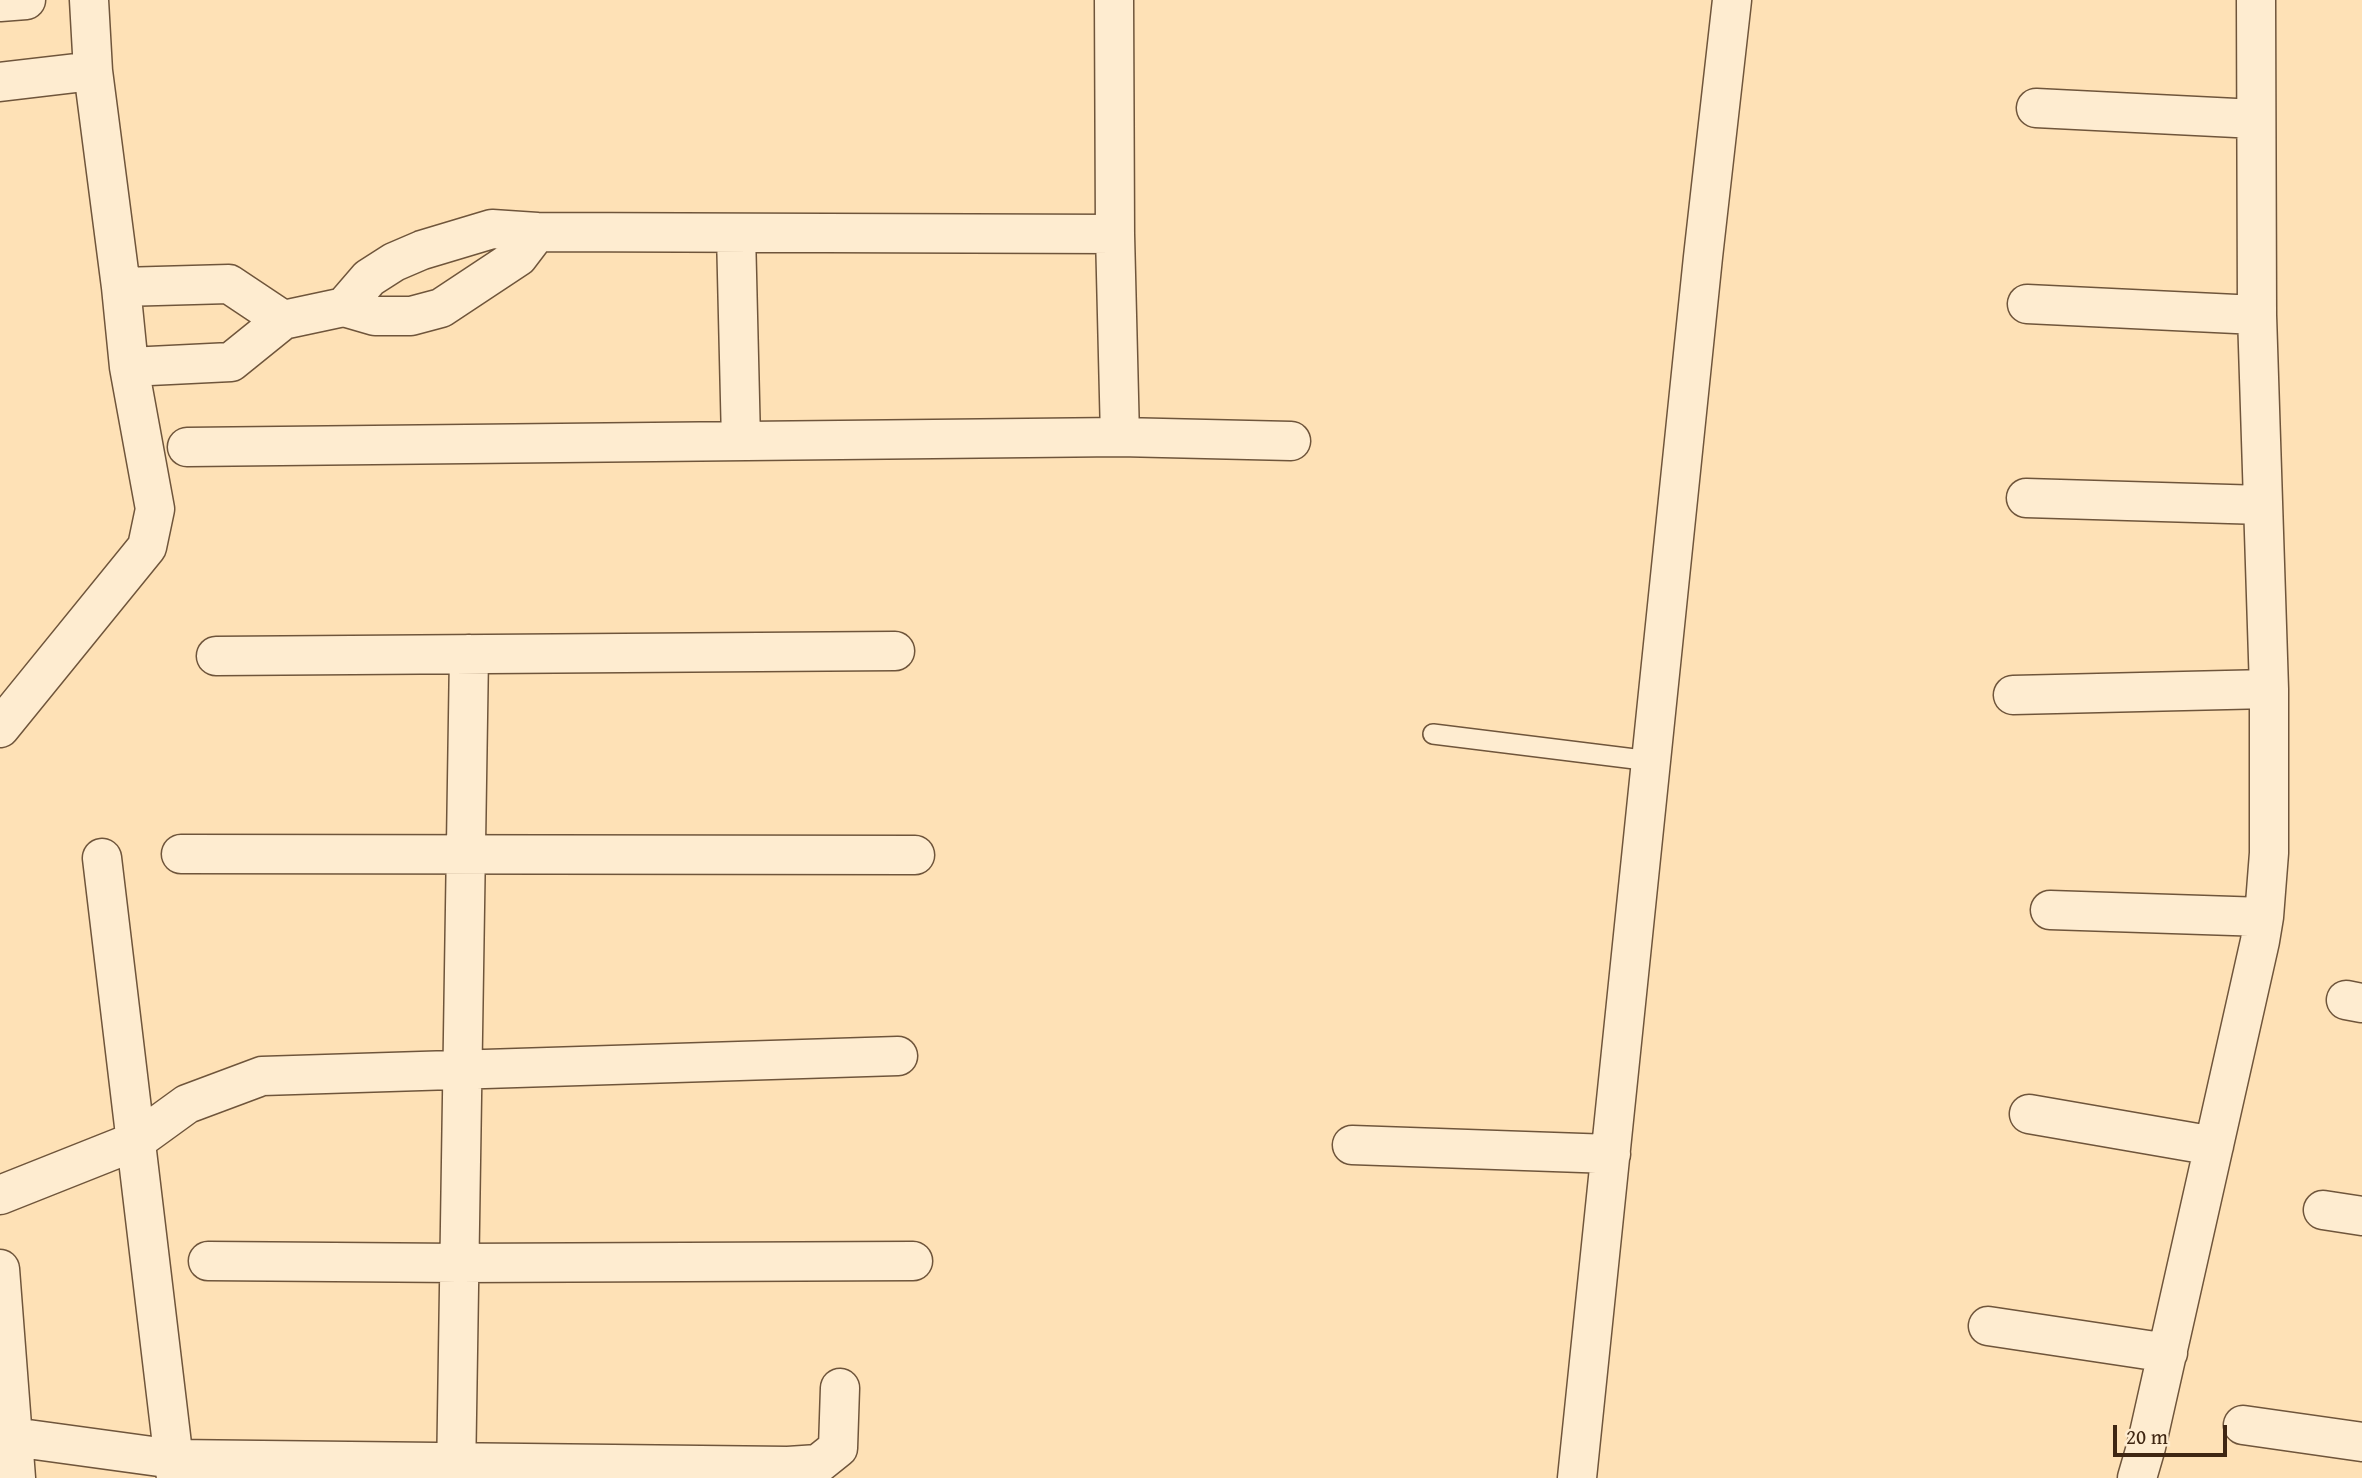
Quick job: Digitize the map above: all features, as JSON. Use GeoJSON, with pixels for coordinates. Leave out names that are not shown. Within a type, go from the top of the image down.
{"type":"FeatureCollection","features":[{"type":"Feature","properties":{"kind":"street"},"geometry":{"type":"LineString","coordinates":[[0,2],[26,0]]}},
{"type":"Feature","properties":{"kind":"street"},"geometry":{"type":"LineString","coordinates":[[0,728],[146,547],[155,509],[129,367],[93,71],[89,0]]}},
{"type":"Feature","properties":{"kind":"street"},"geometry":{"type":"LineString","coordinates":[[1114,0],[1115,234],[1120,438]]}},
{"type":"Feature","properties":{"kind":"street"},"geometry":{"type":"LineString","coordinates":[[1577,1478],[1732,0]]}},
{"type":"Feature","properties":{"kind":"street"},"geometry":{"type":"LineString","coordinates":[[2137,1478],[2168,1353],[2264,917],[2269,853],[2269,689],[2257,315],[2256,0]]}},
{"type":"Feature","properties":{"kind":"street"},"geometry":{"type":"LineString","coordinates":[[0,82],[93,71]]}},
{"type":"Feature","properties":{"kind":"street"},"geometry":{"type":"LineString","coordinates":[[2036,108],[2256,119]]}},
{"type":"Feature","properties":{"kind":"street"},"geometry":{"type":"LineString","coordinates":[[344,307],[369,278],[394,262],[422,250],[492,229],[537,232],[1115,234]]}},
{"type":"Feature","properties":{"kind":"street"},"geometry":{"type":"LineString","coordinates":[[129,367],[231,362],[283,320],[344,307],[375,316],[411,316],[442,308],[518,257],[537,232]]}},
{"type":"Feature","properties":{"kind":"street"},"geometry":{"type":"LineString","coordinates":[[736,233],[741,441]]}},
{"type":"Feature","properties":{"kind":"street"},"geometry":{"type":"LineString","coordinates":[[121,287],[229,284],[283,320]]}},
{"type":"Feature","properties":{"kind":"street"},"geometry":{"type":"LineString","coordinates":[[2027,304],[2257,315]]}},
{"type":"Feature","properties":{"kind":"street"},"geometry":{"type":"LineString","coordinates":[[187,447],[1120,438],[1291,441]]}},
{"type":"Feature","properties":{"kind":"street"},"geometry":{"type":"LineString","coordinates":[[2026,498],[2263,505]]}},
{"type":"Feature","properties":{"kind":"street"},"geometry":{"type":"LineString","coordinates":[[216,656],[895,651]]}},
{"type":"Feature","properties":{"kind":"street"},"geometry":{"type":"LineString","coordinates":[[456,1470],[468,654]]}},
{"type":"Feature","properties":{"kind":"street"},"geometry":{"type":"LineString","coordinates":[[2013,695],[2269,689]]}},
{"type":"Feature","properties":{"kind":"street"},"geometry":{"type":"LineString","coordinates":[[181,854],[915,855]]}},
{"type":"Feature","properties":{"kind":"street"},"geometry":{"type":"LineString","coordinates":[[102,858],[175,1469]]}},
{"type":"Feature","properties":{"kind":"street"},"geometry":{"type":"LineString","coordinates":[[2050,910],[2264,917]]}},
{"type":"Feature","properties":{"kind":"street"},"geometry":{"type":"LineString","coordinates":[[0,1195],[136,1141],[187,1104],[262,1076],[898,1056]]}},
{"type":"Feature","properties":{"kind":"street"},"geometry":{"type":"LineString","coordinates":[[2029,1114],[2214,1146]]}},
{"type":"Feature","properties":{"kind":"street"},"geometry":{"type":"LineString","coordinates":[[1352,1145],[1611,1154]]}},
{"type":"Feature","properties":{"kind":"street"},"geometry":{"type":"LineString","coordinates":[[2323,1210],[2362,1216]]}},
{"type":"Feature","properties":{"kind":"street"},"geometry":{"type":"LineString","coordinates":[[208,1261],[459,1264],[913,1261]]}},
{"type":"Feature","properties":{"kind":"street"},"geometry":{"type":"LineString","coordinates":[[1,1284],[16,1478]]}},
{"type":"Feature","properties":{"kind":"street"},"geometry":{"type":"LineString","coordinates":[[1988,1326],[2168,1353]]}},
{"type":"Feature","properties":{"kind":"street"},"geometry":{"type":"LineString","coordinates":[[13,1437],[175,1469],[456,1470],[788,1466],[818,1464],[838,1448],[840,1388]]}},
{"type":"Feature","properties":{"kind":"street"},"geometry":{"type":"LineString","coordinates":[[2243,1425],[2362,1442]]}},
{"type":"Feature","properties":{"kind":"lane"},"geometry":{"type":"LineString","coordinates":[[1433,734],[1651,761]]}}]}
